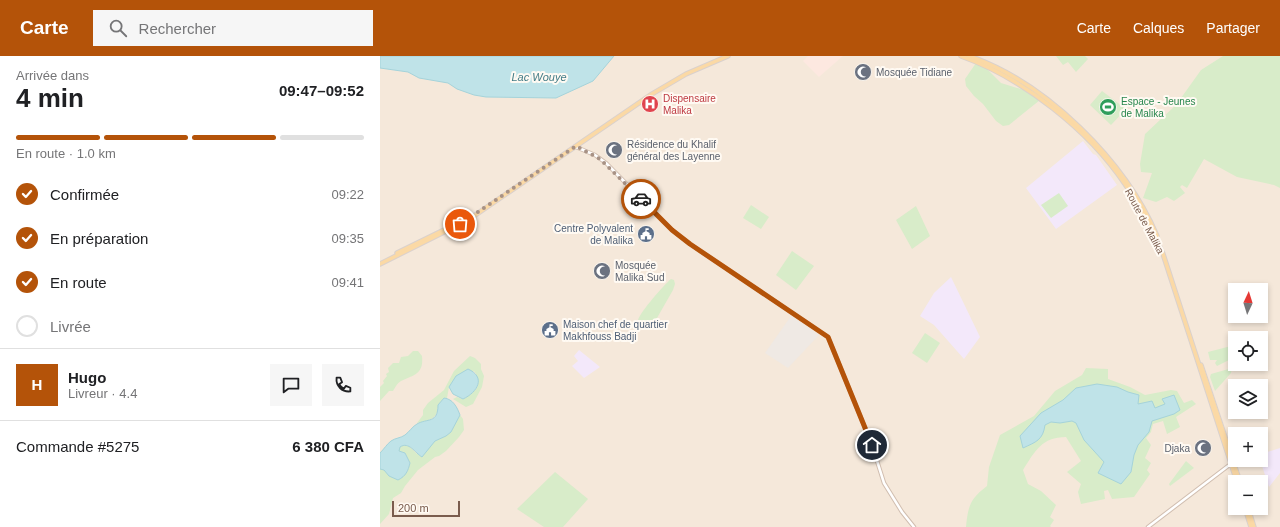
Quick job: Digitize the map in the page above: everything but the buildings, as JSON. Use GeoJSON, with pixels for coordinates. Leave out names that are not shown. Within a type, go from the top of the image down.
{"type":"FeatureCollection","features":[{"type":"Feature","properties":{"kind":"main road"},"geometry":{"type":"LineString","coordinates":[[380,263],[474,216],[674,81],[728,56]]}},
{"type":"Feature","properties":{"kind":"main road","name":"Route de Malika"},"geometry":{"type":"LineString","coordinates":[[961,56],[1003,75],[1037,96],[1086,137],[1125,183],[1151,229],[1163,254],[1228,451]]}},
{"type":"Feature","properties":{"kind":"main road","name":"Route de Malika"},"geometry":{"type":"LineString","coordinates":[[969,56],[988,63],[1027,86],[1076,123],[1096,142],[1128,184],[1147,215],[1166,255],[1228,450]]}},
{"type":"Feature","properties":{"kind":"main road"},"geometry":{"type":"LineString","coordinates":[[1247,515],[1251,527]]}},
{"type":"Feature","properties":{"kind":"main road"},"geometry":{"type":"LineString","coordinates":[[1250,515],[1254,527]]}},
{"type":"Feature","properties":{"kind":"street"},"geometry":{"type":"LineString","coordinates":[[576,146],[606,163],[672,230],[682,238],[828,337],[872,445],[884,483],[902,512],[914,527]]}},
{"type":"Feature","properties":{"kind":"street"},"geometry":{"type":"LineString","coordinates":[[1148,527],[1228,466]]}},
{"type":"Feature","properties":{"kind":"shaded area"},"geometry":{"type":"Polygon","coordinates":[[[380,56],[1280,56],[1280,527],[380,527],[380,56]]]}},
{"type":"Feature","properties":{"kind":"shaded area"},"geometry":{"type":"Polygon","coordinates":[[[808,56],[843,56],[819,77],[803,61],[808,56]]]}},
{"type":"Feature","properties":{"kind":"shaded area"},"geometry":{"type":"Polygon","coordinates":[[[1083,141],[1093,154],[1096,155],[1117,185],[1056,229],[1026,188],[1083,141]]]}},
{"type":"Feature","properties":{"kind":"shaded area"},"geometry":{"type":"Polygon","coordinates":[[[951,277],[980,337],[964,359],[934,325],[920,316],[934,293],[951,277]]]}},
{"type":"Feature","properties":{"kind":"shaded area"},"geometry":{"type":"Polygon","coordinates":[[[791,316],[819,335],[788,368],[765,353],[791,316]]]}},
{"type":"Feature","properties":{"kind":"shaded area"},"geometry":{"type":"Polygon","coordinates":[[[579,350],[600,367],[584,378],[572,366],[578,361],[574,356],[579,350]]]}},
{"type":"Feature","properties":{"kind":"shaded area"},"geometry":{"type":"Polygon","coordinates":[[[1280,448],[1280,473],[1269,487],[1268,475],[1265,475],[1262,467],[1268,467],[1268,452],[1280,448]]]}},
{"type":"Feature","properties":{"kind":"green space"},"geometry":{"type":"Polygon","coordinates":[[[1056,56],[1085,56],[1088,59],[1076,72],[1068,62],[1063,65],[1056,56]]]}},
{"type":"Feature","properties":{"kind":"green space"},"geometry":{"type":"Polygon","coordinates":[[[1223,56],[1280,56],[1280,188],[1274,185],[1237,177],[1204,159],[1187,188],[1182,185],[1180,187],[1185,193],[1174,201],[1167,197],[1156,202],[1143,198],[1152,173],[1141,172],[1140,164],[1145,134],[1176,105],[1201,70],[1223,56]]]}},
{"type":"Feature","properties":{"kind":"green space"},"geometry":{"type":"Polygon","coordinates":[[[976,63],[987,69],[1001,83],[1027,91],[1040,100],[1009,125],[1003,126],[996,121],[966,86],[965,79],[976,63]]]}},
{"type":"Feature","properties":{"kind":"green space","name":"Espace - Jeunes de Malika"},"geometry":{"type":"Polygon","coordinates":[[[1102,91],[1126,109],[1111,125],[1090,105],[1102,91]]]}},
{"type":"Feature","properties":{"kind":"green space"},"geometry":{"type":"Polygon","coordinates":[[[1059,193],[1068,206],[1051,218],[1041,205],[1059,193]]]}},
{"type":"Feature","properties":{"kind":"green space"},"geometry":{"type":"Polygon","coordinates":[[[751,205],[769,217],[761,229],[743,218],[751,205]]]}},
{"type":"Feature","properties":{"kind":"green space"},"geometry":{"type":"Polygon","coordinates":[[[916,206],[930,236],[912,249],[896,220],[916,206]]]}},
{"type":"Feature","properties":{"kind":"green space"},"geometry":{"type":"Polygon","coordinates":[[[792,251],[814,266],[796,290],[776,275],[792,251]]]}},
{"type":"Feature","properties":{"kind":"green space"},"geometry":{"type":"Polygon","coordinates":[[[671,279],[674,280],[675,284],[673,290],[657,318],[650,321],[640,322],[638,320],[643,311],[658,292],[671,279]]]}},
{"type":"Feature","properties":{"kind":"green space"},"geometry":{"type":"Polygon","coordinates":[[[925,333],[940,343],[927,363],[912,353],[925,333]]]}},
{"type":"Feature","properties":{"kind":"green space"},"geometry":{"type":"Polygon","coordinates":[[[1228,347],[1228,360],[1217,366],[1215,363],[1217,360],[1210,360],[1208,352],[1228,347]]]}},
{"type":"Feature","properties":{"kind":"green space"},"geometry":{"type":"Polygon","coordinates":[[[413,351],[418,351],[422,356],[420,370],[397,384],[393,391],[389,391],[380,401],[380,387],[384,383],[383,381],[387,376],[386,374],[389,372],[388,368],[393,363],[399,363],[401,357],[408,356],[413,351]]]}},
{"type":"Feature","properties":{"kind":"green space"},"geometry":{"type":"Polygon","coordinates":[[[470,356],[475,358],[481,364],[481,369],[484,376],[482,387],[473,404],[466,407],[453,399],[457,397],[463,399],[477,388],[478,380],[474,371],[449,387],[447,398],[444,398],[438,405],[438,410],[435,416],[429,420],[417,423],[423,415],[423,410],[428,403],[444,390],[454,371],[470,356]]]}},
{"type":"Feature","properties":{"kind":"green space"},"geometry":{"type":"Polygon","coordinates":[[[1086,368],[1108,369],[1108,379],[1130,387],[1145,395],[1171,390],[1177,391],[1184,403],[1192,400],[1196,404],[1176,417],[1180,427],[1167,434],[1163,421],[1153,424],[1151,432],[1146,438],[1151,445],[1145,458],[1151,463],[1147,470],[1150,474],[1134,497],[1112,499],[1108,490],[1104,491],[1105,499],[1081,504],[1078,492],[1081,484],[1067,472],[1081,461],[1066,437],[1051,439],[1040,446],[1023,470],[1028,484],[1041,491],[1056,505],[1050,517],[1054,520],[1050,526],[1051,527],[966,527],[969,508],[973,499],[987,486],[989,467],[1000,435],[1034,416],[1055,391],[1082,375],[1086,368]]]}},
{"type":"Feature","properties":{"kind":"green space"},"geometry":{"type":"Polygon","coordinates":[[[1228,369],[1228,371],[1231,371],[1215,391],[1210,377],[1211,374],[1228,369]]]}},
{"type":"Feature","properties":{"kind":"green space"},"geometry":{"type":"Polygon","coordinates":[[[460,415],[463,419],[464,430],[459,437],[446,451],[435,457],[418,470],[401,493],[393,498],[389,514],[380,524],[380,469],[407,472],[410,463],[405,453],[399,451],[399,447],[404,445],[407,446],[417,454],[451,432],[460,415]]]}},
{"type":"Feature","properties":{"kind":"green space"},"geometry":{"type":"Polygon","coordinates":[[[1186,461],[1194,468],[1170,486],[1169,484],[1186,461]]]}},
{"type":"Feature","properties":{"kind":"green space"},"geometry":{"type":"Polygon","coordinates":[[[555,472],[588,499],[563,527],[544,527],[517,509],[555,472]]]}},
{"type":"Feature","properties":{"kind":"water","name":"Lac Wouye"},"geometry":{"type":"Polygon","coordinates":[[[380,56],[614,56],[593,81],[556,98],[486,97],[474,95],[457,89],[448,83],[419,78],[408,72],[380,68],[380,56]]]}},
{"type":"Feature","properties":{"kind":"water"},"geometry":{"type":"Polygon","coordinates":[[[468,369],[474,372],[477,376],[478,384],[473,392],[463,399],[453,394],[449,387],[456,376],[468,369]]]}},
{"type":"Feature","properties":{"kind":"water"},"geometry":{"type":"Polygon","coordinates":[[[1097,384],[1117,387],[1139,395],[1138,404],[1152,401],[1155,408],[1165,404],[1162,399],[1174,395],[1180,410],[1174,414],[1152,421],[1149,432],[1138,445],[1134,455],[1131,472],[1121,484],[1098,473],[1104,462],[1084,440],[1076,423],[1072,421],[1060,423],[1051,422],[1045,425],[1041,437],[1032,444],[1023,448],[1020,436],[1041,413],[1063,400],[1076,388],[1097,384]]]}},
{"type":"Feature","properties":{"kind":"water"},"geometry":{"type":"Polygon","coordinates":[[[444,398],[450,400],[456,406],[460,415],[451,432],[435,441],[422,457],[409,446],[406,445],[400,447],[399,451],[405,453],[410,463],[406,473],[398,480],[389,476],[384,470],[380,469],[380,453],[387,445],[393,440],[405,435],[417,424],[434,418],[438,411],[438,405],[444,398]]]}},
{"type":"Feature","properties":{"kind":"way so far"},"geometry":{"type":"LineString","coordinates":[[460,224],[576,146],[606,163],[641,199]]}},
{"type":"Feature","properties":{"kind":"place","name":"Mosquée Tidiane"},"geometry":{"type":"Point","coordinates":[863,72]}},
{"type":"Feature","properties":{"kind":"place","name":"Dispensaire Malika"},"geometry":{"type":"Point","coordinates":[650,104]}},
{"type":"Feature","properties":{"kind":"place","name":"Espace - Jeunes de Malika"},"geometry":{"type":"Point","coordinates":[1108,107]}},
{"type":"Feature","properties":{"kind":"place","name":"Résidence du Khalif général des Layenne"},"geometry":{"type":"Point","coordinates":[614,150]}},
{"type":"Feature","properties":{"kind":"place","name":"Centre Polyvalent de Malika"},"geometry":{"type":"Point","coordinates":[646,234]}},
{"type":"Feature","properties":{"kind":"place","name":"Mosquée Malika Sud"},"geometry":{"type":"Point","coordinates":[602,271]}},
{"type":"Feature","properties":{"kind":"place","name":"Maison chef de quartier Makhfouss Badji"},"geometry":{"type":"Point","coordinates":[550,330]}},
{"type":"Feature","properties":{"kind":"place","name":"Djaka"},"geometry":{"type":"Point","coordinates":[1203,448]}},
{"type":"Feature","properties":{"kind":"route"},"geometry":{"type":"LineString","coordinates":[[641,199],[672,230],[690,244],[828,337],[872,445]]}}]}
